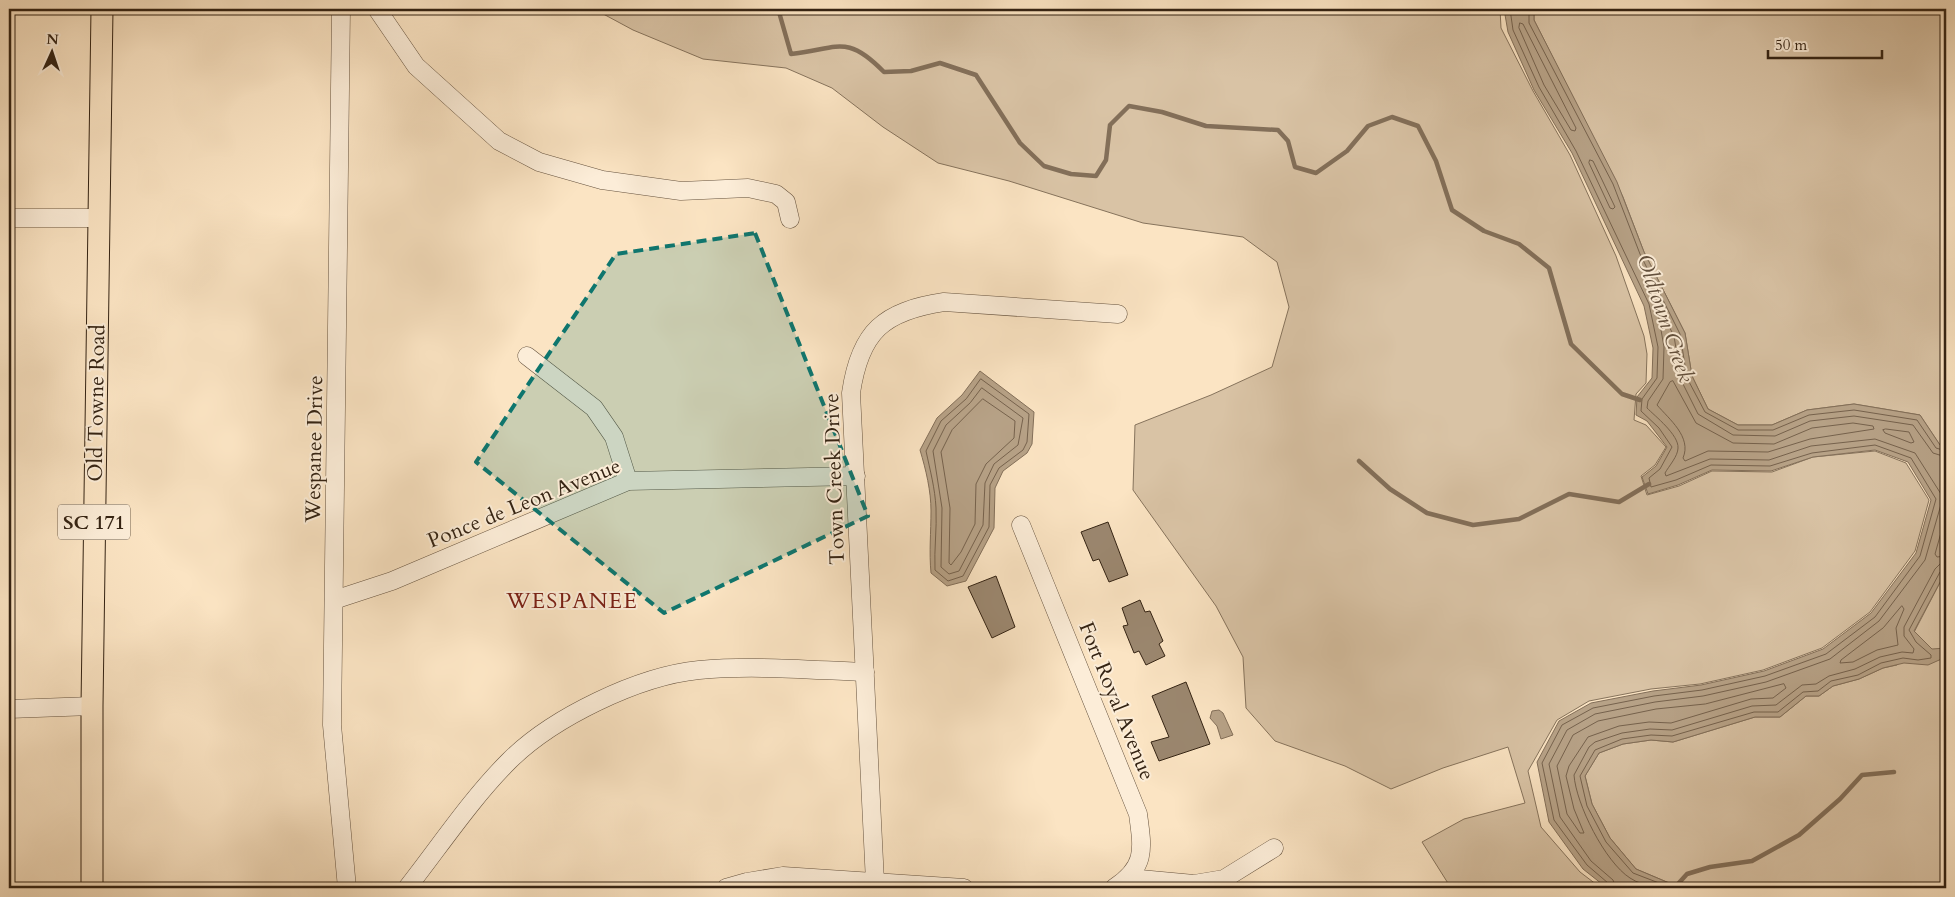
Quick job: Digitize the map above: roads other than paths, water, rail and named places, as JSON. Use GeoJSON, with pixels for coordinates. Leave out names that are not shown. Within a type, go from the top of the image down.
{"type":"FeatureCollection","features":[{"type":"Feature","properties":{"kind":"main road","name":"Old Towne Road"},"geometry":{"type":"LineString","coordinates":[[92,888],[92,706],[102,9]]}},
{"type":"Feature","properties":{"kind":"street","name":"Wespanee Drive"},"geometry":{"type":"LineString","coordinates":[[341,9],[332,725],[347,888]]}},
{"type":"Feature","properties":{"kind":"street"},"geometry":{"type":"LineString","coordinates":[[377,9],[416,66],[499,141],[539,162],[602,180],[681,191],[748,188],[776,194],[786,202],[790,219]]}},
{"type":"Feature","properties":{"kind":"street"},"geometry":{"type":"LineString","coordinates":[[9,218],[99,218]]}},
{"type":"Feature","properties":{"kind":"street","name":"Town Creek Drive"},"geometry":{"type":"LineString","coordinates":[[875,882],[852,393],[855,366],[865,344],[883,324],[900,312],[944,302],[1118,314]]}},
{"type":"Feature","properties":{"kind":"street"},"geometry":{"type":"LineString","coordinates":[[527,356],[594,408],[614,437],[628,481]]}},
{"type":"Feature","properties":{"kind":"street","name":"Ponce de Leon Avenue"},"geometry":{"type":"LineString","coordinates":[[334,600],[392,581],[628,481],[856,476]]}},
{"type":"Feature","properties":{"kind":"street","name":"Fort Royal Avenue"},"geometry":{"type":"LineString","coordinates":[[1021,525],[1138,814],[1142,844],[1139,865],[1129,878],[1114,888]]}},
{"type":"Feature","properties":{"kind":"street"},"geometry":{"type":"LineString","coordinates":[[407,888],[479,795],[510,760],[551,727],[595,703],[641,684],[696,670],[737,668],[866,672]]}},
{"type":"Feature","properties":{"kind":"street"},"geometry":{"type":"LineString","coordinates":[[9,709],[92,706]]}},
{"type":"Feature","properties":{"kind":"street"},"geometry":{"type":"LineString","coordinates":[[1129,878],[1194,884],[1224,879],[1274,848]]}},
{"type":"Feature","properties":{"kind":"street"},"geometry":{"type":"LineString","coordinates":[[726,888],[747,882],[783,876],[964,888]]}},
{"type":"Feature","properties":{"kind":"water","name":"Oldtown Creek"},"geometry":{"type":"Polygon","coordinates":[[[1504,9],[1534,9],[1534,20],[1617,182],[1644,252],[1685,333],[1692,376],[1708,409],[1738,425],[1772,425],[1807,410],[1854,404],[1920,415],[1940,445],[1946,446],[1946,571],[1914,631],[1932,649],[1946,648],[1946,657],[1928,665],[1904,663],[1883,668],[1859,679],[1833,686],[1819,696],[1806,696],[1780,717],[1755,717],[1673,742],[1651,740],[1623,744],[1599,753],[1585,776],[1592,804],[1610,838],[1636,869],[1681,888],[1607,888],[1583,869],[1549,822],[1537,762],[1559,721],[1591,703],[1653,691],[1701,685],[1764,671],[1823,649],[1871,613],[1916,553],[1931,500],[1908,462],[1875,450],[1813,457],[1771,471],[1712,470],[1678,485],[1648,494],[1642,477],[1656,466],[1667,447],[1647,421],[1636,415],[1637,397],[1652,378],[1653,348],[1644,306],[1572,153],[1534,90],[1508,32],[1504,9]]]}},
{"type":"Feature","properties":{"kind":"water"},"geometry":{"type":"Polygon","coordinates":[[[980,371],[1034,412],[1032,444],[1027,453],[1003,471],[995,488],[994,528],[966,581],[947,586],[931,573],[930,496],[920,450],[937,418],[962,395],[980,371]]]}},
{"type":"Feature","properties":{"kind":"water"},"geometry":{"type":"Polygon","coordinates":[[[1219,710],[1223,713],[1233,735],[1221,739],[1217,726],[1210,718],[1212,711],[1219,710]]]}},
{"type":"Feature","properties":{"kind":"waterway"},"geometry":{"type":"LineString","coordinates":[[749,9],[779,12],[791,54],[841,46],[860,52],[884,72],[911,71],[940,63],[976,75],[1020,143],[1044,166],[1071,174],[1096,176],[1106,160],[1110,125],[1129,106],[1162,112],[1206,126],[1278,130],[1288,141],[1295,167],[1316,173],[1347,151],[1368,126],[1392,117],[1418,126],[1436,161],[1452,210],[1484,231],[1519,244],[1549,268],[1571,344],[1622,394],[1640,400]]}},
{"type":"Feature","properties":{"kind":"waterway"},"geometry":{"type":"LineString","coordinates":[[1359,461],[1390,489],[1427,513],[1473,525],[1519,519],[1569,494],[1619,502],[1649,484]]}},
{"type":"Feature","properties":{"kind":"waterway"},"geometry":{"type":"LineString","coordinates":[[1677,885],[1687,874],[1710,867],[1752,861],[1799,835],[1840,799],[1862,775],[1894,772]]}},
{"type":"Feature","properties":{"kind":"district","name":"WESPANEE"},"geometry":{"type":"Point","coordinates":[572,600]}}]}
